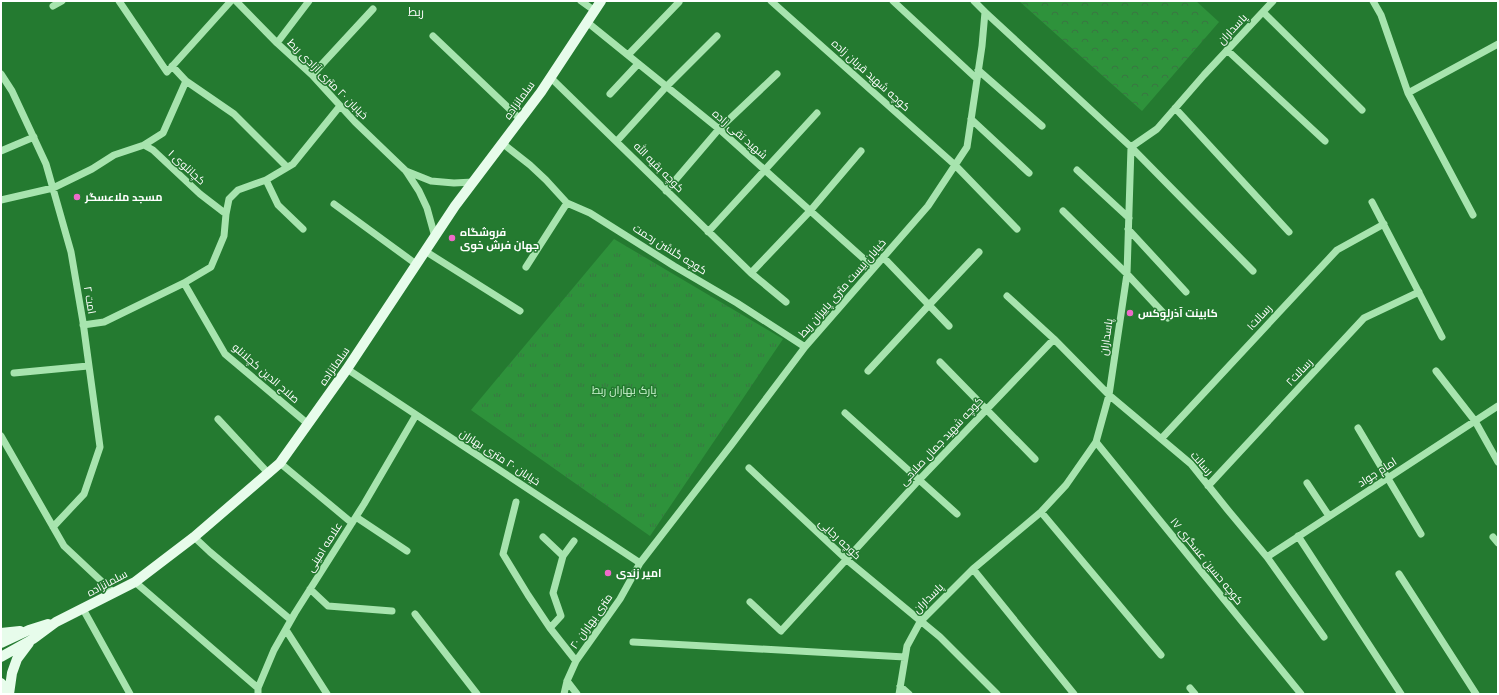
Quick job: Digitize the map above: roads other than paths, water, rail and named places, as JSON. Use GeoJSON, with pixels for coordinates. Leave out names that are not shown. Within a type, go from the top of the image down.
{"type":"FeatureCollection","features":[{"type":"Feature","properties":{"kind":"main road","name":"سلمانزاده"},"geometry":{"type":"LineString","coordinates":[[31,634],[135,582],[194,537],[280,463],[348,369],[435,236],[550,77],[601,1]]}},
{"type":"Feature","properties":{"kind":"main road"},"geometry":{"type":"LineString","coordinates":[[1,633],[31,634]]}},
{"type":"Feature","properties":{"kind":"main road"},"geometry":{"type":"LineString","coordinates":[[1,643],[31,634]]}},
{"type":"Feature","properties":{"kind":"main road"},"geometry":{"type":"LineString","coordinates":[[1,657],[31,634]]}},
{"type":"Feature","properties":{"kind":"main road"},"geometry":{"type":"LineString","coordinates":[[8,694],[17,659],[31,634]]}},
{"type":"Feature","properties":{"kind":"main road"},"geometry":{"type":"LineString","coordinates":[[1,682],[8,694]]}},
{"type":"Feature","properties":{"kind":"street"},"geometry":{"type":"LineString","coordinates":[[53,6],[62,1]]}},
{"type":"Feature","properties":{"kind":"street"},"geometry":{"type":"LineString","coordinates":[[119,1],[167,72],[231,1]]}},
{"type":"Feature","properties":{"kind":"street","name":"خیابان ۲۰ متری آزادی ربط"},"geometry":{"type":"LineString","coordinates":[[236,1],[277,43],[312,75],[355,122],[406,171]]}},
{"type":"Feature","properties":{"kind":"street"},"geometry":{"type":"LineString","coordinates":[[277,43],[309,1]]}},
{"type":"Feature","properties":{"kind":"street"},"geometry":{"type":"LineString","coordinates":[[581,1],[594,11]]}},
{"type":"Feature","properties":{"kind":"street","name":"کوچه شهید قربان زاده"},"geometry":{"type":"LineString","coordinates":[[771,1],[955,165],[1017,229]]}},
{"type":"Feature","properties":{"kind":"street"},"geometry":{"type":"LineString","coordinates":[[893,1],[977,79]]}},
{"type":"Feature","properties":{"kind":"street"},"geometry":{"type":"LineString","coordinates":[[974,1],[1132,147],[1253,271]]}},
{"type":"Feature","properties":{"kind":"street","name":"پاسداران"},"geometry":{"type":"LineString","coordinates":[[899,694],[907,646],[920,622],[972,569],[1041,512],[1066,485],[1096,442],[1109,395],[1127,274],[1132,147],[1156,129],[1273,1]]}},
{"type":"Feature","properties":{"kind":"street"},"geometry":{"type":"LineString","coordinates":[[1373,1],[1381,16],[1408,93],[1473,216]]}},
{"type":"Feature","properties":{"kind":"street"},"geometry":{"type":"LineString","coordinates":[[628,55],[679,2]]}},
{"type":"Feature","properties":{"kind":"street"},"geometry":{"type":"LineString","coordinates":[[312,75],[373,9]]}},
{"type":"Feature","properties":{"kind":"street","name":"خیابان بیست متری پاییزان ربط"},"geometry":{"type":"LineString","coordinates":[[640,563],[805,347],[928,206],[967,147],[986,12]]}},
{"type":"Feature","properties":{"kind":"street"},"geometry":{"type":"LineString","coordinates":[[1263,12],[1362,110]]}},
{"type":"Feature","properties":{"kind":"street","name":"شهید تقی زاده"},"geometry":{"type":"LineString","coordinates":[[587,22],[719,130],[874,268]]}},
{"type":"Feature","properties":{"kind":"street"},"geometry":{"type":"LineString","coordinates":[[433,36],[520,119]]}},
{"type":"Feature","properties":{"kind":"street"},"geometry":{"type":"LineString","coordinates":[[617,141],[666,87],[717,36]]}},
{"type":"Feature","properties":{"kind":"street"},"geometry":{"type":"LineString","coordinates":[[1408,93],[1498,44]]}},
{"type":"Feature","properties":{"kind":"street"},"geometry":{"type":"LineString","coordinates":[[1227,50],[1325,141]]}},
{"type":"Feature","properties":{"kind":"street"},"geometry":{"type":"LineString","coordinates":[[610,94],[638,64]]}},
{"type":"Feature","properties":{"kind":"street"},"geometry":{"type":"LineString","coordinates":[[172,66],[186,81],[234,114],[288,167]]}},
{"type":"Feature","properties":{"kind":"street"},"geometry":{"type":"LineString","coordinates":[[978,70],[1042,126]]}},
{"type":"Feature","properties":{"kind":"street","name":"امت ۲"},"geometry":{"type":"LineString","coordinates":[[1,74],[9,86],[46,164],[71,252],[100,447],[84,494],[53,527]]}},
{"type":"Feature","properties":{"kind":"street"},"geometry":{"type":"LineString","coordinates":[[666,191],[719,130],[777,74]]}},
{"type":"Feature","properties":{"kind":"street","name":"کوچه بقیه الله"},"geometry":{"type":"LineString","coordinates":[[550,77],[751,273],[786,302]]}},
{"type":"Feature","properties":{"kind":"street"},"geometry":{"type":"LineString","coordinates":[[1,200],[53,188],[92,169],[114,155],[144,145],[162,133],[186,81]]}},
{"type":"Feature","properties":{"kind":"street"},"geometry":{"type":"LineString","coordinates":[[1,90],[9,86]]}},
{"type":"Feature","properties":{"kind":"street"},"geometry":{"type":"LineString","coordinates":[[83,325],[104,322],[184,283],[211,267],[224,236],[229,199],[238,190],[266,180],[292,164],[340,106]]}},
{"type":"Feature","properties":{"kind":"street"},"geometry":{"type":"LineString","coordinates":[[1175,108],[1289,232]]}},
{"type":"Feature","properties":{"kind":"street"},"geometry":{"type":"LineString","coordinates":[[708,232],[817,113]]}},
{"type":"Feature","properties":{"kind":"street"},"geometry":{"type":"LineString","coordinates":[[971,119],[1028,173]]}},
{"type":"Feature","properties":{"kind":"street"},"geometry":{"type":"LineString","coordinates":[[1,151],[34,137]]}},
{"type":"Feature","properties":{"kind":"street","name":"کوچه گلشن رحمت"},"geometry":{"type":"LineString","coordinates":[[502,143],[530,165],[567,203],[590,213],[674,266],[737,303],[805,347]]}},
{"type":"Feature","properties":{"kind":"street","name":"کچانلوی ۱"},"geometry":{"type":"LineString","coordinates":[[144,145],[153,150],[200,194],[226,214]]}},
{"type":"Feature","properties":{"kind":"street"},"geometry":{"type":"LineString","coordinates":[[751,273],[810,211],[861,151]]}},
{"type":"Feature","properties":{"kind":"street"},"geometry":{"type":"LineString","coordinates":[[1077,170],[1129,218]]}},
{"type":"Feature","properties":{"kind":"street"},"geometry":{"type":"LineString","coordinates":[[406,171],[431,181],[454,183],[473,182]]}},
{"type":"Feature","properties":{"kind":"street"},"geometry":{"type":"LineString","coordinates":[[406,171],[419,191],[427,208],[435,236]]}},
{"type":"Feature","properties":{"kind":"street"},"geometry":{"type":"LineString","coordinates":[[266,180],[278,205],[302,229]]}},
{"type":"Feature","properties":{"kind":"street"},"geometry":{"type":"LineString","coordinates":[[1372,202],[1442,337]]}},
{"type":"Feature","properties":{"kind":"street"},"geometry":{"type":"LineString","coordinates":[[526,267],[567,203]]}},
{"type":"Feature","properties":{"kind":"street"},"geometry":{"type":"LineString","coordinates":[[334,204],[416,264]]}},
{"type":"Feature","properties":{"kind":"street"},"geometry":{"type":"LineString","coordinates":[[1063,211],[1127,274],[1168,318]]}},
{"type":"Feature","properties":{"kind":"street","name":"رسالت۱"},"geometry":{"type":"LineString","coordinates":[[1161,439],[1337,250],[1384,224]]}},
{"type":"Feature","properties":{"kind":"street"},"geometry":{"type":"LineString","coordinates":[[1128,229],[1186,292]]}},
{"type":"Feature","properties":{"kind":"street"},"geometry":{"type":"LineString","coordinates":[[425,252],[520,311]]}},
{"type":"Feature","properties":{"kind":"street"},"geometry":{"type":"LineString","coordinates":[[868,371],[928,304],[979,252]]}},
{"type":"Feature","properties":{"kind":"street"},"geometry":{"type":"LineString","coordinates":[[883,258],[949,326]]}},
{"type":"Feature","properties":{"kind":"street","name":"صلاح الدین کچلانلو"},"geometry":{"type":"LineString","coordinates":[[184,283],[225,354],[308,424]]}},
{"type":"Feature","properties":{"kind":"street","name":"رسالت۲"},"geometry":{"type":"LineString","coordinates":[[1208,486],[1364,318],[1419,292]]}},
{"type":"Feature","properties":{"kind":"street","name":"رسالت"},"geometry":{"type":"LineString","coordinates":[[1007,296],[1054,339],[1109,395],[1191,464],[1267,557],[1324,637]]}},
{"type":"Feature","properties":{"kind":"street","name":"کوچه شهید جمال صلاحی"},"geometry":{"type":"LineString","coordinates":[[750,602],[781,631],[919,480],[1054,339]]}},
{"type":"Feature","properties":{"kind":"street"},"geometry":{"type":"LineString","coordinates":[[940,362],[1035,458]]}},
{"type":"Feature","properties":{"kind":"street"},"geometry":{"type":"LineString","coordinates":[[14,373],[88,366]]}},
{"type":"Feature","properties":{"kind":"street","name":"خیابان ۲۰ متری بهاران"},"geometry":{"type":"LineString","coordinates":[[348,369],[640,563]]}},
{"type":"Feature","properties":{"kind":"street"},"geometry":{"type":"LineString","coordinates":[[1436,371],[1475,422],[1498,462]]}},
{"type":"Feature","properties":{"kind":"street","name":"امام جواد"},"geometry":{"type":"LineString","coordinates":[[1267,557],[1498,406]]}},
{"type":"Feature","properties":{"kind":"street"},"geometry":{"type":"LineString","coordinates":[[845,413],[957,514]]}},
{"type":"Feature","properties":{"kind":"street","name":"علامه امینی"},"geometry":{"type":"LineString","coordinates":[[258,691],[274,650],[310,589],[354,520],[416,415]]}},
{"type":"Feature","properties":{"kind":"street"},"geometry":{"type":"LineString","coordinates":[[218,419],[269,474]]}},
{"type":"Feature","properties":{"kind":"street"},"geometry":{"type":"LineString","coordinates":[[1358,428],[1421,534]]}},
{"type":"Feature","properties":{"kind":"street"},"geometry":{"type":"LineString","coordinates":[[1,436],[64,546],[114,593]]}},
{"type":"Feature","properties":{"kind":"street","name":"کوچه حسین عسگری ۱۷"},"geometry":{"type":"LineString","coordinates":[[1096,442],[1301,694]]}},
{"type":"Feature","properties":{"kind":"street"},"geometry":{"type":"LineString","coordinates":[[280,463],[354,520],[407,551]]}},
{"type":"Feature","properties":{"kind":"street","name":"کوچه رجایی"},"geometry":{"type":"LineString","coordinates":[[749,468],[847,560],[920,622],[940,637],[997,694]]}},
{"type":"Feature","properties":{"kind":"street"},"geometry":{"type":"LineString","coordinates":[[1307,483],[1330,516]]}},
{"type":"Feature","properties":{"kind":"street"},"geometry":{"type":"LineString","coordinates":[[516,502],[503,554],[550,628],[576,661]]}},
{"type":"Feature","properties":{"kind":"street"},"geometry":{"type":"LineString","coordinates":[[1041,512],[1162,655]]}},
{"type":"Feature","properties":{"kind":"street"},"geometry":{"type":"LineString","coordinates":[[1298,536],[1401,694]]}},
{"type":"Feature","properties":{"kind":"street"},"geometry":{"type":"LineString","coordinates":[[1494,536],[1498,543]]}},
{"type":"Feature","properties":{"kind":"street"},"geometry":{"type":"LineString","coordinates":[[194,537],[292,620]]}},
{"type":"Feature","properties":{"kind":"street"},"geometry":{"type":"LineString","coordinates":[[543,537],[562,556]]}},
{"type":"Feature","properties":{"kind":"street"},"geometry":{"type":"LineString","coordinates":[[550,628],[561,616],[553,593],[562,556],[574,541]]}},
{"type":"Feature","properties":{"kind":"street","name":"۲۰ متری بهاران"},"geometry":{"type":"LineString","coordinates":[[564,694],[567,682],[576,661],[620,599],[640,563]]}},
{"type":"Feature","properties":{"kind":"street"},"geometry":{"type":"LineString","coordinates":[[972,569],[1074,694]]}},
{"type":"Feature","properties":{"kind":"street"},"geometry":{"type":"LineString","coordinates":[[1399,574],[1476,694]]}},
{"type":"Feature","properties":{"kind":"street"},"geometry":{"type":"LineString","coordinates":[[135,582],[258,691]]}},
{"type":"Feature","properties":{"kind":"street"},"geometry":{"type":"LineString","coordinates":[[310,589],[328,606],[392,611]]}},
{"type":"Feature","properties":{"kind":"street"},"geometry":{"type":"LineString","coordinates":[[82,609],[130,694]]}},
{"type":"Feature","properties":{"kind":"street"},"geometry":{"type":"LineString","coordinates":[[415,614],[477,694]]}},
{"type":"Feature","properties":{"kind":"street"},"geometry":{"type":"LineString","coordinates":[[286,630],[327,694]]}},
{"type":"Feature","properties":{"kind":"street"},"geometry":{"type":"LineString","coordinates":[[633,642],[905,657]]}},
{"type":"Feature","properties":{"kind":"street"},"geometry":{"type":"LineString","coordinates":[[567,682],[577,694]]}},
{"type":"Feature","properties":{"kind":"street"},"geometry":{"type":"LineString","coordinates":[[900,686],[909,694]]}},
{"type":"Feature","properties":{"kind":"place","name":"مسجد ملاعسگر"},"geometry":{"type":"Point","coordinates":[77,197]}},
{"type":"Feature","properties":{"kind":"place","name":"فروشگاه جهان فرش خوی"},"geometry":{"type":"Point","coordinates":[452,238]}},
{"type":"Feature","properties":{"kind":"place","name":"کابینت آذرلوکس"},"geometry":{"type":"Point","coordinates":[1130,313]}},
{"type":"Feature","properties":{"kind":"place","name":"امیر زندی"},"geometry":{"type":"Point","coordinates":[608,573]}},
{"type":"Feature","properties":{"kind":"district","name":"ربط"},"geometry":{"type":"Point","coordinates":[416,12]}},
{"type":"Feature","properties":{"kind":"park label","name":"پارک بهاران ربط"},"geometry":{"type":"Point","coordinates":[624,390]}}]}
